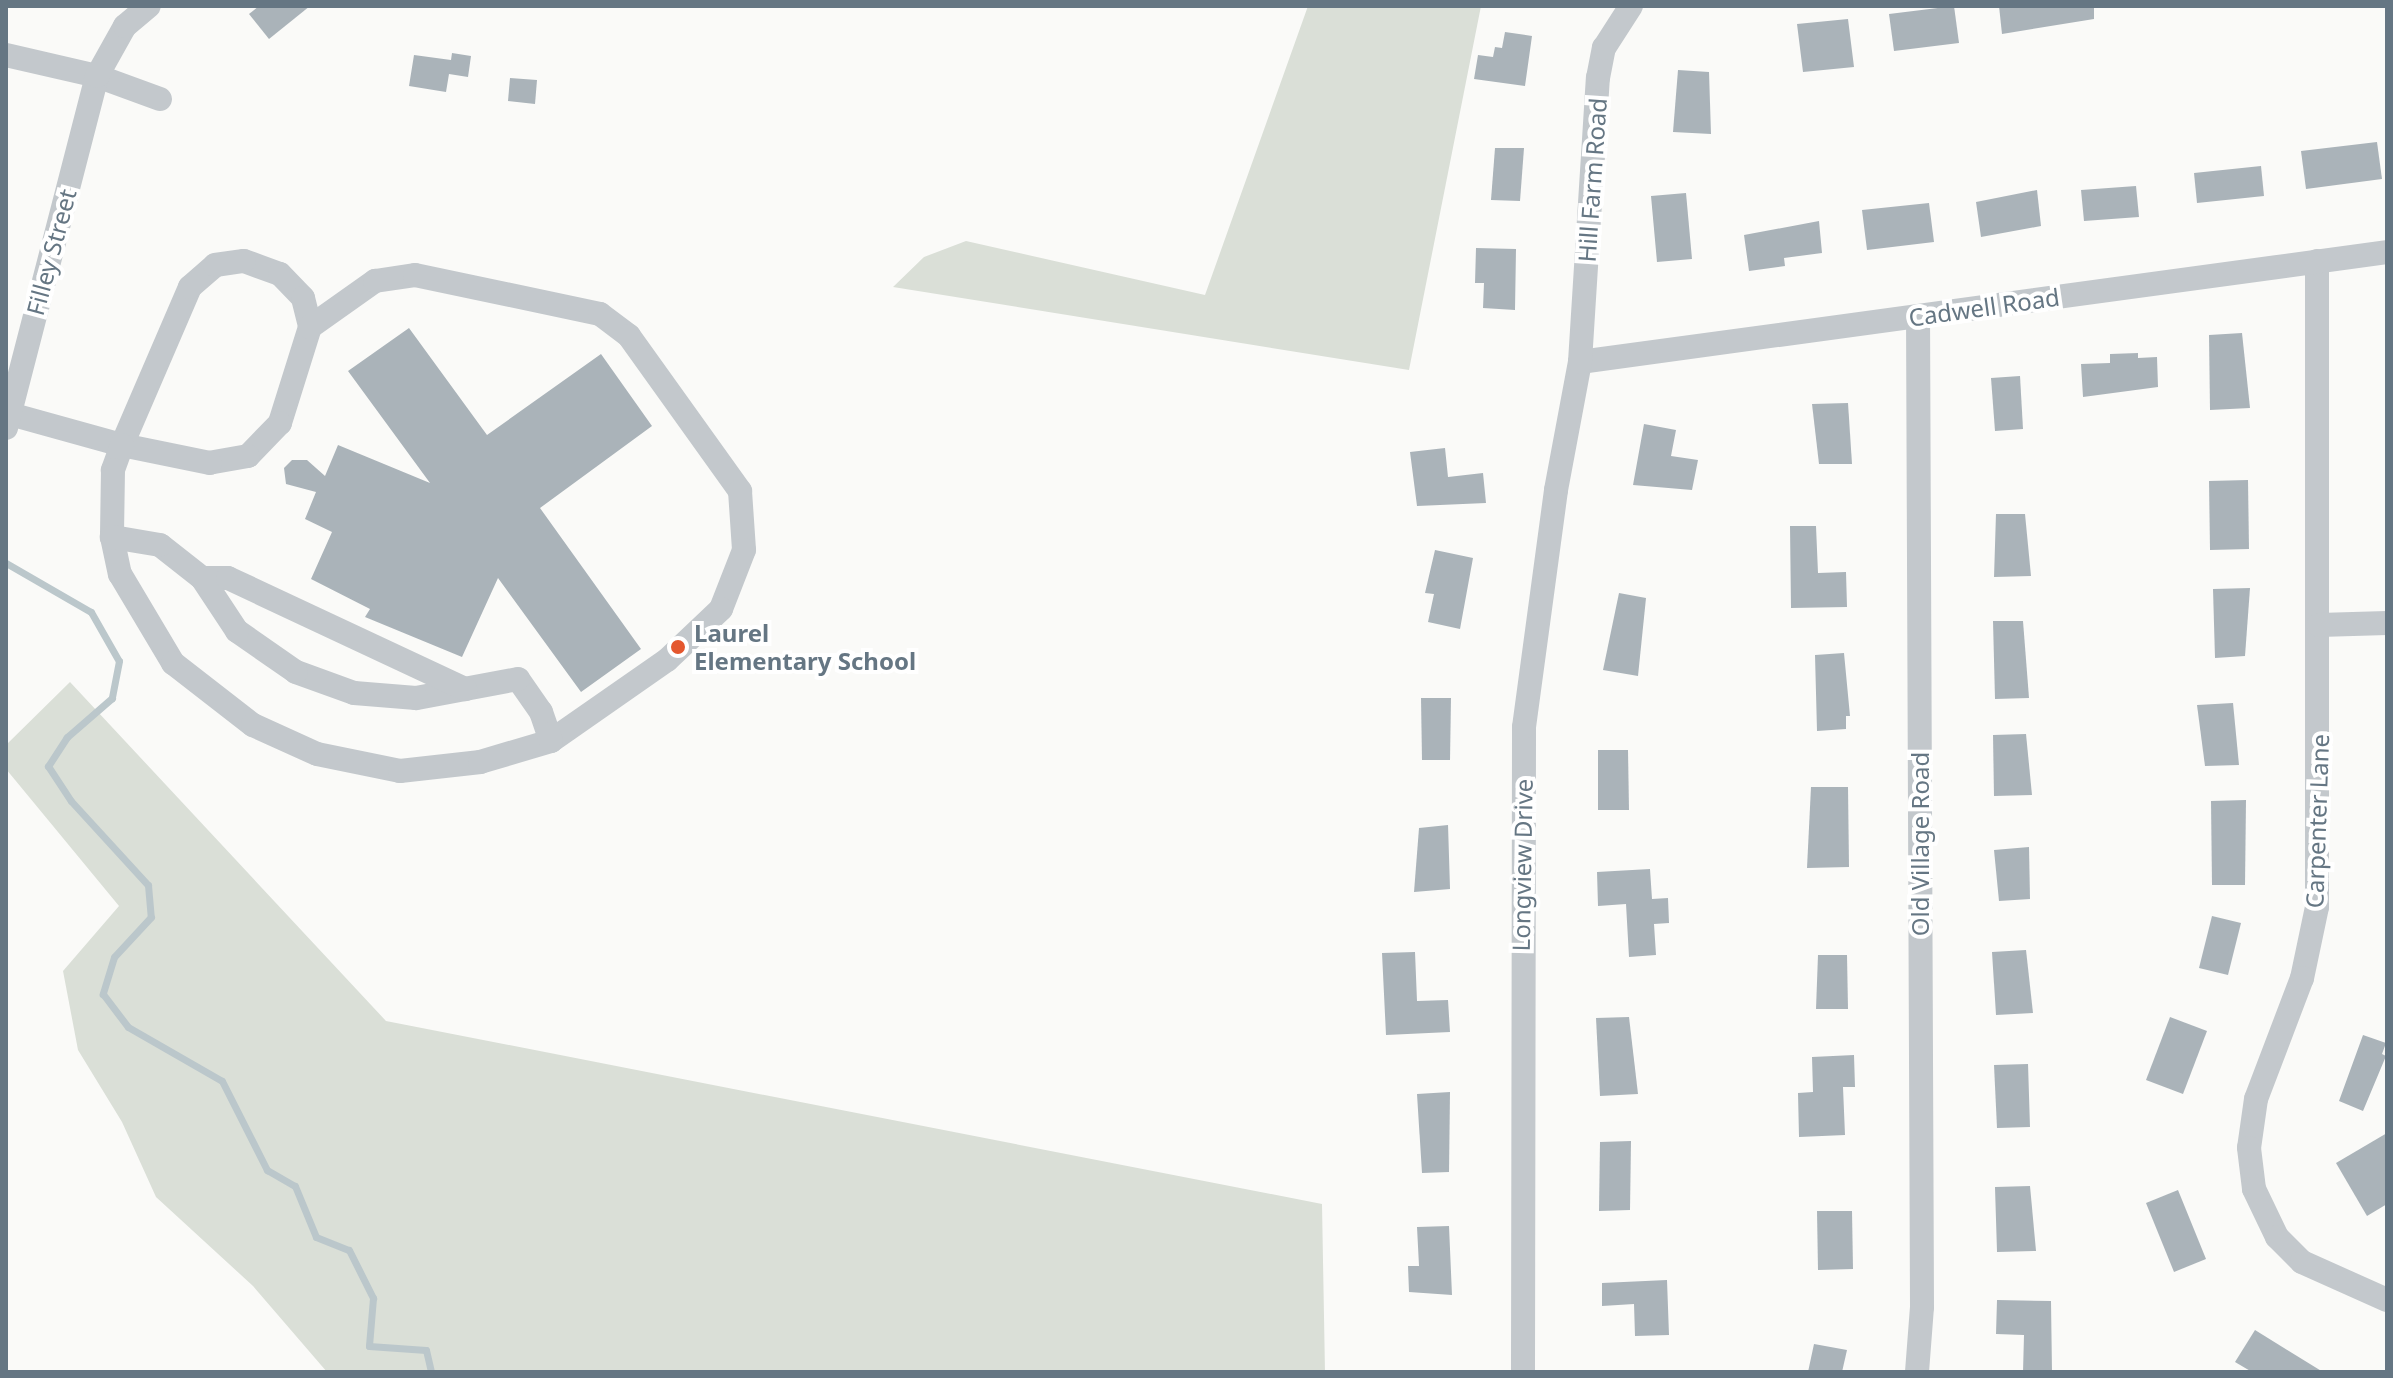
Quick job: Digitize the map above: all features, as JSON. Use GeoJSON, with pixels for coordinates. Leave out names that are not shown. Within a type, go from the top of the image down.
{"type":"FeatureCollection","features":[{"type":"Feature","properties":{"kind":"street","name":"Filley Street"},"geometry":{"type":"LineString","coordinates":[[8,421],[97,76],[125,26],[149,6]]}},
{"type":"Feature","properties":{"kind":"street","name":"Hill Farm Road"},"geometry":{"type":"LineString","coordinates":[[1580,362],[1598,78],[1604,48],[1631,6]]}},
{"type":"Feature","properties":{"kind":"street"},"geometry":{"type":"LineString","coordinates":[[6,55],[97,76],[160,99]]}},
{"type":"Feature","properties":{"kind":"street","name":"Cadwell Road"},"geometry":{"type":"LineString","coordinates":[[1580,362],[2387,252]]}},
{"type":"Feature","properties":{"kind":"street"},"geometry":{"type":"LineString","coordinates":[[8,421],[122,445],[210,463],[248,456],[280,423],[310,327],[303,298],[280,274],[244,261],[215,265],[190,287],[122,445],[113,470],[112,537],[120,574],[173,663],[253,725],[317,754],[400,771],[480,762],[551,741],[667,660],[721,609],[744,550],[740,491],[629,336],[600,314],[415,275],[375,281],[310,327]]}},
{"type":"Feature","properties":{"kind":"street","name":"Carpenter Lane"},"geometry":{"type":"LineString","coordinates":[[2317,261],[2317,907],[2302,978],[2256,1099],[2249,1148],[2254,1189],[2277,1237],[2302,1262],[2387,1300]]}},
{"type":"Feature","properties":{"kind":"street","name":"Old Village Road"},"geometry":{"type":"LineString","coordinates":[[1917,1372],[1922,1307],[1918,316]]}},
{"type":"Feature","properties":{"kind":"street","name":"Longview Drive"},"geometry":{"type":"LineString","coordinates":[[1523,1372],[1524,727],[1556,490],[1580,362]]}},
{"type":"Feature","properties":{"kind":"street"},"geometry":{"type":"LineString","coordinates":[[112,537],[160,545],[202,578],[237,631],[296,672],[354,693],[416,698],[518,679],[541,712],[551,741]]}},
{"type":"Feature","properties":{"kind":"street"},"geometry":{"type":"LineString","coordinates":[[202,578],[228,578],[465,689]]}},
{"type":"Feature","properties":{"kind":"street"},"geometry":{"type":"LineString","coordinates":[[2319,625],[2387,623]]}},
{"type":"Feature","properties":{"kind":"shaded area"},"geometry":{"type":"Polygon","coordinates":[[[1308,6],[1481,6],[1409,370],[893,287],[924,257],[966,241],[1205,295],[1308,6]]]}},
{"type":"Feature","properties":{"kind":"shaded area"},"geometry":{"type":"Polygon","coordinates":[[[70,682],[386,1021],[1322,1204],[1325,1372],[327,1372],[253,1286],[156,1197],[122,1122],[78,1050],[63,971],[119,906],[6,769],[6,745],[70,682]]]}},
{"type":"Feature","properties":{"kind":"building"},"geometry":{"type":"Polygon","coordinates":[[[259,6],[310,6],[269,39],[249,14],[259,6]]]}},
{"type":"Feature","properties":{"kind":"building"},"geometry":{"type":"Polygon","coordinates":[[[1954,6],[1959,43],[1894,51],[1889,14],[1954,6]]]}},
{"type":"Feature","properties":{"kind":"building"},"geometry":{"type":"Polygon","coordinates":[[[1999,6],[2094,6],[2094,19],[2002,34],[1999,6]]]}},
{"type":"Feature","properties":{"kind":"building"},"geometry":{"type":"Polygon","coordinates":[[[1848,19],[1854,67],[1803,72],[1797,24],[1848,19]]]}},
{"type":"Feature","properties":{"kind":"building"},"geometry":{"type":"Polygon","coordinates":[[[1505,32],[1532,36],[1525,86],[1474,79],[1478,55],[1493,57],[1495,47],[1502,48],[1505,32]]]}},
{"type":"Feature","properties":{"kind":"building"},"geometry":{"type":"Polygon","coordinates":[[[452,53],[471,56],[468,77],[449,74],[446,92],[409,86],[414,55],[451,60],[452,53]]]}},
{"type":"Feature","properties":{"kind":"building"},"geometry":{"type":"Polygon","coordinates":[[[1678,70],[1709,72],[1711,134],[1673,132],[1678,70]]]}},
{"type":"Feature","properties":{"kind":"building"},"geometry":{"type":"Polygon","coordinates":[[[510,78],[537,80],[535,104],[508,101],[510,78]]]}},
{"type":"Feature","properties":{"kind":"building"},"geometry":{"type":"Polygon","coordinates":[[[2377,142],[2382,179],[2306,189],[2301,151],[2377,142]]]}},
{"type":"Feature","properties":{"kind":"building"},"geometry":{"type":"Polygon","coordinates":[[[1495,148],[1524,148],[1520,201],[1491,200],[1495,148]]]}},
{"type":"Feature","properties":{"kind":"building"},"geometry":{"type":"Polygon","coordinates":[[[2261,166],[2264,196],[2197,203],[2194,173],[2261,166]]]}},
{"type":"Feature","properties":{"kind":"building"},"geometry":{"type":"Polygon","coordinates":[[[2136,186],[2139,217],[2084,221],[2081,190],[2136,186]]]}},
{"type":"Feature","properties":{"kind":"building"},"geometry":{"type":"Polygon","coordinates":[[[2037,190],[2041,226],[1981,237],[1976,202],[2037,190]]]}},
{"type":"Feature","properties":{"kind":"building"},"geometry":{"type":"Polygon","coordinates":[[[1686,193],[1692,259],[1657,262],[1651,196],[1686,193]]]}},
{"type":"Feature","properties":{"kind":"building"},"geometry":{"type":"Polygon","coordinates":[[[1929,203],[1934,242],[1867,250],[1862,210],[1929,203]]]}},
{"type":"Feature","properties":{"kind":"building"},"geometry":{"type":"Polygon","coordinates":[[[1819,221],[1822,253],[1784,258],[1785,266],[1749,271],[1744,235],[1819,221]]]}},
{"type":"Feature","properties":{"kind":"building"},"geometry":{"type":"Polygon","coordinates":[[[1476,248],[1516,249],[1515,310],[1483,308],[1484,283],[1475,283],[1476,248]]]}},
{"type":"Feature","properties":{"kind":"building"},"geometry":{"type":"Polygon","coordinates":[[[409,328],[487,435],[601,354],[652,426],[540,508],[641,649],[581,692],[498,578],[462,657],[365,617],[370,609],[311,579],[332,532],[305,519],[316,492],[286,484],[284,468],[292,460],[307,460],[325,476],[338,445],[430,483],[348,371],[409,328]]]}},
{"type":"Feature","properties":{"kind":"building"},"geometry":{"type":"Polygon","coordinates":[[[2242,333],[2250,408],[2210,410],[2209,335],[2242,333]]]}},
{"type":"Feature","properties":{"kind":"building"},"geometry":{"type":"Polygon","coordinates":[[[2138,353],[2138,358],[2157,357],[2158,387],[2083,397],[2081,364],[2110,363],[2110,354],[2138,353]]]}},
{"type":"Feature","properties":{"kind":"building"},"geometry":{"type":"Polygon","coordinates":[[[2020,376],[2023,429],[1995,431],[1991,378],[2020,376]]]}},
{"type":"Feature","properties":{"kind":"building"},"geometry":{"type":"Polygon","coordinates":[[[1848,403],[1852,464],[1819,464],[1812,404],[1848,403]]]}},
{"type":"Feature","properties":{"kind":"building"},"geometry":{"type":"Polygon","coordinates":[[[1644,424],[1676,430],[1671,456],[1698,460],[1692,490],[1633,485],[1644,424]]]}},
{"type":"Feature","properties":{"kind":"building"},"geometry":{"type":"Polygon","coordinates":[[[1445,448],[1448,477],[1483,473],[1486,503],[1417,506],[1410,452],[1445,448]]]}},
{"type":"Feature","properties":{"kind":"building"},"geometry":{"type":"Polygon","coordinates":[[[2248,480],[2249,549],[2210,550],[2209,481],[2248,480]]]}},
{"type":"Feature","properties":{"kind":"building"},"geometry":{"type":"Polygon","coordinates":[[[1996,514],[2025,514],[2031,576],[1994,577],[1996,514]]]}},
{"type":"Feature","properties":{"kind":"building"},"geometry":{"type":"Polygon","coordinates":[[[1790,526],[1816,526],[1818,573],[1846,572],[1847,607],[1791,608],[1790,526]]]}},
{"type":"Feature","properties":{"kind":"building"},"geometry":{"type":"Polygon","coordinates":[[[1435,550],[1473,558],[1460,629],[1428,622],[1434,594],[1425,593],[1435,550]]]}},
{"type":"Feature","properties":{"kind":"building"},"geometry":{"type":"Polygon","coordinates":[[[2250,588],[2245,656],[2215,658],[2213,589],[2250,588]]]}},
{"type":"Feature","properties":{"kind":"building"},"geometry":{"type":"Polygon","coordinates":[[[1619,593],[1646,598],[1638,676],[1603,670],[1619,593]]]}},
{"type":"Feature","properties":{"kind":"building"},"geometry":{"type":"Polygon","coordinates":[[[1993,621],[2023,621],[2029,698],[1995,699],[1993,621]]]}},
{"type":"Feature","properties":{"kind":"building"},"geometry":{"type":"Polygon","coordinates":[[[1844,653],[1850,716],[1846,716],[1846,729],[1817,731],[1815,655],[1844,653]]]}},
{"type":"Feature","properties":{"kind":"building"},"geometry":{"type":"Polygon","coordinates":[[[1421,698],[1451,698],[1450,760],[1422,760],[1421,698]]]}},
{"type":"Feature","properties":{"kind":"building"},"geometry":{"type":"Polygon","coordinates":[[[2233,703],[2239,765],[2205,766],[2197,705],[2233,703]]]}},
{"type":"Feature","properties":{"kind":"building"},"geometry":{"type":"Polygon","coordinates":[[[2026,734],[2032,795],[1994,796],[1993,735],[2026,734]]]}},
{"type":"Feature","properties":{"kind":"building"},"geometry":{"type":"Polygon","coordinates":[[[1598,750],[1628,750],[1629,810],[1598,810],[1598,750]]]}},
{"type":"Feature","properties":{"kind":"building"},"geometry":{"type":"Polygon","coordinates":[[[1811,787],[1848,787],[1849,867],[1807,868],[1811,787]]]}},
{"type":"Feature","properties":{"kind":"building"},"geometry":{"type":"Polygon","coordinates":[[[2246,800],[2245,885],[2212,885],[2211,801],[2246,800]]]}},
{"type":"Feature","properties":{"kind":"building"},"geometry":{"type":"Polygon","coordinates":[[[1448,825],[1450,889],[1414,892],[1419,828],[1448,825]]]}},
{"type":"Feature","properties":{"kind":"building"},"geometry":{"type":"Polygon","coordinates":[[[2029,847],[2030,899],[1999,901],[1994,850],[2029,847]]]}},
{"type":"Feature","properties":{"kind":"building"},"geometry":{"type":"Polygon","coordinates":[[[1650,869],[1652,899],[1668,898],[1669,923],[1654,924],[1656,955],[1629,957],[1626,904],[1598,906],[1597,872],[1650,869]]]}},
{"type":"Feature","properties":{"kind":"building"},"geometry":{"type":"Polygon","coordinates":[[[2212,916],[2241,923],[2228,975],[2199,968],[2212,916]]]}},
{"type":"Feature","properties":{"kind":"building"},"geometry":{"type":"Polygon","coordinates":[[[2026,950],[2033,1013],[1996,1015],[1992,952],[2026,950]]]}},
{"type":"Feature","properties":{"kind":"building"},"geometry":{"type":"Polygon","coordinates":[[[1415,952],[1417,1001],[1448,1000],[1450,1032],[1386,1035],[1382,953],[1415,952]]]}},
{"type":"Feature","properties":{"kind":"building"},"geometry":{"type":"Polygon","coordinates":[[[1818,955],[1847,955],[1848,1009],[1816,1009],[1818,955]]]}},
{"type":"Feature","properties":{"kind":"building"},"geometry":{"type":"Polygon","coordinates":[[[1629,1017],[1638,1094],[1600,1096],[1596,1018],[1629,1017]]]}},
{"type":"Feature","properties":{"kind":"building"},"geometry":{"type":"Polygon","coordinates":[[[2170,1017],[2207,1031],[2183,1094],[2146,1080],[2170,1017]]]}},
{"type":"Feature","properties":{"kind":"building"},"geometry":{"type":"Polygon","coordinates":[[[2363,1035],[2386,1043],[2382,1054],[2386,1056],[2363,1111],[2339,1101],[2363,1035]]]}},
{"type":"Feature","properties":{"kind":"building"},"geometry":{"type":"Polygon","coordinates":[[[1854,1055],[1855,1087],[1843,1087],[1845,1135],[1799,1137],[1798,1093],[1813,1092],[1812,1057],[1854,1055]]]}},
{"type":"Feature","properties":{"kind":"building"},"geometry":{"type":"Polygon","coordinates":[[[2028,1064],[2030,1127],[1997,1128],[1994,1065],[2028,1064]]]}},
{"type":"Feature","properties":{"kind":"building"},"geometry":{"type":"Polygon","coordinates":[[[1450,1092],[1449,1172],[1422,1173],[1417,1094],[1450,1092]]]}},
{"type":"Feature","properties":{"kind":"building"},"geometry":{"type":"Polygon","coordinates":[[[2387,1133],[2387,1204],[2367,1216],[2336,1163],[2387,1133]]]}},
{"type":"Feature","properties":{"kind":"building"},"geometry":{"type":"Polygon","coordinates":[[[1631,1141],[1630,1210],[1599,1211],[1600,1142],[1631,1141]]]}},
{"type":"Feature","properties":{"kind":"building"},"geometry":{"type":"Polygon","coordinates":[[[2030,1186],[2036,1251],[1997,1252],[1995,1187],[2030,1186]]]}},
{"type":"Feature","properties":{"kind":"building"},"geometry":{"type":"Polygon","coordinates":[[[2178,1190],[2206,1259],[2174,1272],[2146,1203],[2178,1190]]]}},
{"type":"Feature","properties":{"kind":"building"},"geometry":{"type":"Polygon","coordinates":[[[1817,1211],[1852,1211],[1853,1269],[1818,1270],[1817,1211]]]}},
{"type":"Feature","properties":{"kind":"building"},"geometry":{"type":"Polygon","coordinates":[[[1449,1226],[1452,1295],[1409,1292],[1408,1266],[1419,1266],[1417,1227],[1449,1226]]]}},
{"type":"Feature","properties":{"kind":"building"},"geometry":{"type":"Polygon","coordinates":[[[1667,1280],[1669,1335],[1635,1336],[1634,1304],[1602,1306],[1602,1283],[1667,1280]]]}},
{"type":"Feature","properties":{"kind":"building"},"geometry":{"type":"Polygon","coordinates":[[[1997,1300],[2051,1301],[2052,1372],[2023,1372],[2024,1335],[1996,1334],[1997,1300]]]}},
{"type":"Feature","properties":{"kind":"building"},"geometry":{"type":"Polygon","coordinates":[[[2255,1330],[2323,1372],[2252,1372],[2235,1362],[2255,1330]]]}},
{"type":"Feature","properties":{"kind":"building"},"geometry":{"type":"Polygon","coordinates":[[[1814,1344],[1847,1350],[1842,1372],[1808,1372],[1814,1344]]]}},
{"type":"Feature","properties":{"kind":"waterway"},"geometry":{"type":"LineString","coordinates":[[6,563],[91,612],[119,661],[112,698],[67,737],[48,766],[71,801],[148,885],[151,917],[114,957],[103,994],[128,1027],[222,1081],[267,1170],[295,1186],[316,1237],[349,1250],[373,1298],[369,1346],[426,1350],[431,1372]]}},
{"type":"Feature","properties":{"kind":"place","name":"Laurel Elementary School"},"geometry":{"type":"Point","coordinates":[678,647]}}]}
